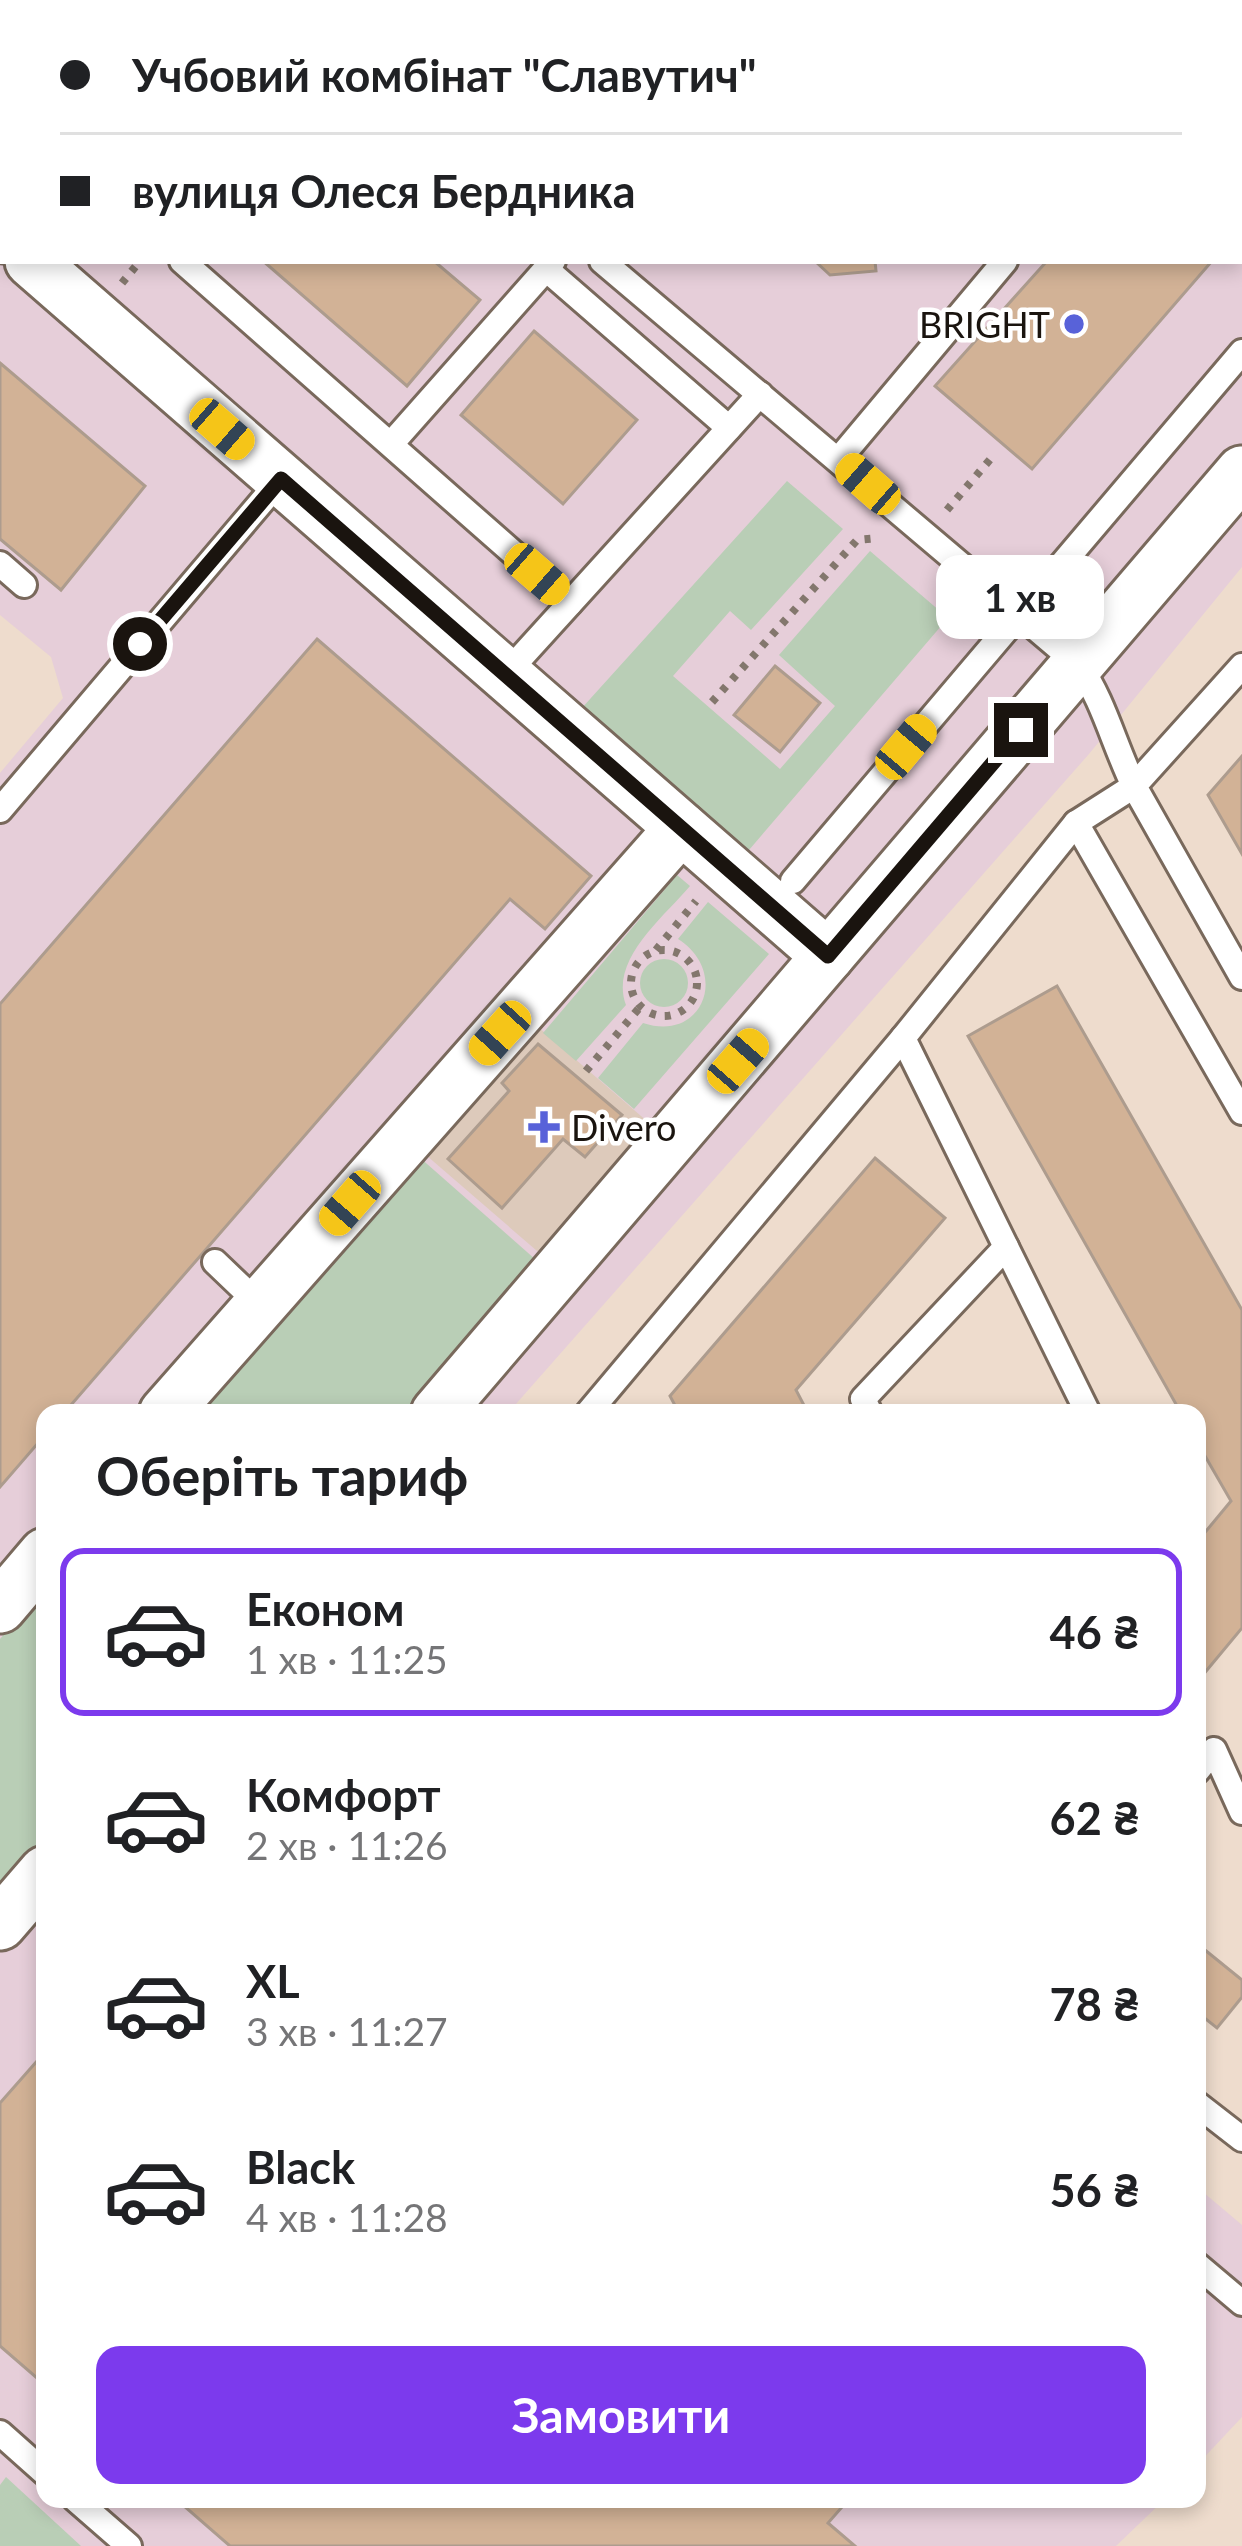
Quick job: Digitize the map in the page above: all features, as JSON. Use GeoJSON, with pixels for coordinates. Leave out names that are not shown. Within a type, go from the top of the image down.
{"type":"FeatureCollection","features":[{"type":"Feature","properties":{"kind":"street"},"geometry":{"type":"LineString","coordinates":[[34,264],[828,956]]}},
{"type":"Feature","properties":{"kind":"street"},"geometry":{"type":"LineString","coordinates":[[445,1404],[1242,472]]}},
{"type":"Feature","properties":{"kind":"street"},"geometry":{"type":"LineString","coordinates":[[173,1404],[681,828]]}},
{"type":"Feature","properties":{"kind":"street"},"geometry":{"type":"LineString","coordinates":[[3,1596],[36,1563]]}},
{"type":"Feature","properties":{"kind":"street"},"geometry":{"type":"LineString","coordinates":[[0,1924],[36,1882]]}},
{"type":"Feature","properties":{"kind":"lane"},"geometry":{"type":"LineString","coordinates":[[185,264],[570,603]]}},
{"type":"Feature","properties":{"kind":"lane"},"geometry":{"type":"LineString","coordinates":[[606,264],[1078,664],[1096,690],[1134,786],[1242,976]]}},
{"type":"Feature","properties":{"kind":"lane"},"geometry":{"type":"LineString","coordinates":[[839,459],[1002,264]]}},
{"type":"Feature","properties":{"kind":"lane"},"geometry":{"type":"LineString","coordinates":[[391,444],[550,265],[729,428]]}},
{"type":"Feature","properties":{"kind":"lane"},"geometry":{"type":"LineString","coordinates":[[794,880],[1242,352]]}},
{"type":"Feature","properties":{"kind":"lane"},"geometry":{"type":"LineString","coordinates":[[505,675],[760,394]]}},
{"type":"Feature","properties":{"kind":"lane"},"geometry":{"type":"LineString","coordinates":[[0,809],[281,479]]}},
{"type":"Feature","properties":{"kind":"lane"},"geometry":{"type":"LineString","coordinates":[[0,564],[24,585]]}},
{"type":"Feature","properties":{"kind":"lane"},"geometry":{"type":"LineString","coordinates":[[596,1404],[903,1038],[1076,823],[1134,786],[1242,666]]}},
{"type":"Feature","properties":{"kind":"lane"},"geometry":{"type":"LineString","coordinates":[[1076,823],[1242,1112]]}},
{"type":"Feature","properties":{"kind":"lane"},"geometry":{"type":"LineString","coordinates":[[903,1038],[1084,1404]]}},
{"type":"Feature","properties":{"kind":"lane"},"geometry":{"type":"LineString","coordinates":[[866,1404],[863,1399],[1006,1247]]}},
{"type":"Feature","properties":{"kind":"lane"},"geometry":{"type":"LineString","coordinates":[[215,1262],[260,1305]]}},
{"type":"Feature","properties":{"kind":"lane"},"geometry":{"type":"LineString","coordinates":[[1206,1760],[1214,1750],[1242,1812]]}},
{"type":"Feature","properties":{"kind":"lane"},"geometry":{"type":"LineString","coordinates":[[1206,2111],[1242,2139]]}},
{"type":"Feature","properties":{"kind":"lane"},"geometry":{"type":"LineString","coordinates":[[1206,2272],[1242,2303]]}},
{"type":"Feature","properties":{"kind":"lane"},"geometry":{"type":"LineString","coordinates":[[0,2434],[36,2465]]}},
{"type":"Feature","properties":{"kind":"lane"},"geometry":{"type":"LineString","coordinates":[[85,2508],[128,2546]]}},
{"type":"Feature","properties":{"kind":"path"},"geometry":{"type":"LineString","coordinates":[[712,702],[856,540],[927,534],[993,456]]}},
{"type":"Feature","properties":{"kind":"path"},"geometry":{"type":"LineString","coordinates":[[655,951],[677,952],[687,959],[697,980],[691,1002],[673,1015],[640,1007],[631,989],[633,970],[655,951],[724,866]]}},
{"type":"Feature","properties":{"kind":"path"},"geometry":{"type":"LineString","coordinates":[[586,1071],[640,1007]]}},
{"type":"Feature","properties":{"kind":"shaded area"},"geometry":{"type":"Polygon","coordinates":[[[0,264],[1242,264],[1242,567],[1089,754],[516,1404],[36,1404],[36,2508],[1156,2508],[1116,2546],[0,2546],[0,773],[63,698],[51,657],[0,615],[0,264]]]}},
{"type":"Feature","properties":{"kind":"shaded area"},"geometry":{"type":"Polygon","coordinates":[[[530,1020],[656,1129],[544,1257],[419,1149],[530,1020]]]}},
{"type":"Feature","properties":{"kind":"shaded area"},"geometry":{"type":"Polygon","coordinates":[[[1206,2195],[1242,2225],[1242,2417],[1206,2455],[1206,2195]]]}},
{"type":"Feature","properties":{"kind":"green space"},"geometry":{"type":"Polygon","coordinates":[[[787,481],[843,529],[751,630],[730,611],[673,676],[780,769],[835,706],[779,655],[870,551],[948,618],[749,850],[581,709],[787,481]]]}},
{"type":"Feature","properties":{"kind":"green space"},"geometry":{"type":"Polygon","coordinates":[[[677,875],[690,886],[632,956],[623,988],[626,1005],[576,1061],[543,1033],[677,875]]]}},
{"type":"Feature","properties":{"kind":"green space"},"geometry":{"type":"Polygon","coordinates":[[[708,902],[769,954],[634,1109],[598,1078],[643,1023],[681,1023],[694,1014],[706,985],[703,969],[678,939],[708,902]]]}},
{"type":"Feature","properties":{"kind":"green space"},"geometry":{"type":"Polygon","coordinates":[[[664,959],[681,966],[688,983],[681,1000],[664,1007],[647,1000],[640,983],[647,966],[664,959]]]}},
{"type":"Feature","properties":{"kind":"green space"},"geometry":{"type":"Polygon","coordinates":[[[418,1156],[544,1267],[423,1404],[199,1404],[418,1156]]]}},
{"type":"Feature","properties":{"kind":"green space"},"geometry":{"type":"Polygon","coordinates":[[[36,1596],[36,1853],[0,1895],[0,1639],[36,1596]]]}},
{"type":"Feature","properties":{"kind":"green space"},"geometry":{"type":"Polygon","coordinates":[[[6,2477],[81,2546],[0,2546],[0,2485],[6,2477]]]}},
{"type":"Feature","properties":{"kind":"building"},"geometry":{"type":"Polygon","coordinates":[[[266,264],[438,264],[480,300],[407,386],[266,264]]]}},
{"type":"Feature","properties":{"kind":"building"},"geometry":{"type":"Polygon","coordinates":[[[818,264],[875,264],[876,271],[830,275],[818,264]]]}},
{"type":"Feature","properties":{"kind":"building","name":"BRIGHT"},"geometry":{"type":"Polygon","coordinates":[[[1044,264],[1209,264],[1032,469],[935,386],[1044,264]]]}},
{"type":"Feature","properties":{"kind":"building"},"geometry":{"type":"Polygon","coordinates":[[[534,331],[637,420],[563,504],[461,415],[534,331]]]}},
{"type":"Feature","properties":{"kind":"building"},"geometry":{"type":"Polygon","coordinates":[[[0,363],[145,486],[61,590],[0,539],[0,363]]]}},
{"type":"Feature","properties":{"kind":"building"},"geometry":{"type":"Polygon","coordinates":[[[317,639],[591,876],[545,929],[510,899],[72,1404],[36,1404],[36,1445],[0,1487],[0,1004],[317,639]]]}},
{"type":"Feature","properties":{"kind":"building"},"geometry":{"type":"Polygon","coordinates":[[[775,666],[820,703],[780,752],[734,715],[775,666]]]}},
{"type":"Feature","properties":{"kind":"building"},"geometry":{"type":"Polygon","coordinates":[[[1242,756],[1242,854],[1208,795],[1242,756]]]}},
{"type":"Feature","properties":{"kind":"building"},"geometry":{"type":"Polygon","coordinates":[[[1057,986],[1242,1310],[1242,1628],[1206,1671],[1206,1531],[1231,1501],[1206,1458],[1206,1404],[1176,1404],[968,1036],[1057,986]]]}},
{"type":"Feature","properties":{"kind":"building","name":"Divero"},"geometry":{"type":"Polygon","coordinates":[[[538,1044],[622,1115],[585,1157],[563,1139],[502,1208],[448,1159],[509,1091],[502,1083],[538,1044]]]}},
{"type":"Feature","properties":{"kind":"building"},"geometry":{"type":"Polygon","coordinates":[[[875,1158],[945,1218],[796,1390],[803,1404],[674,1404],[670,1396],[875,1158]]]}},
{"type":"Feature","properties":{"kind":"building"},"geometry":{"type":"Polygon","coordinates":[[[1206,1951],[1242,1980],[1242,1997],[1217,2028],[1206,2019],[1206,1951]]]}},
{"type":"Feature","properties":{"kind":"building"},"geometry":{"type":"Polygon","coordinates":[[[36,2062],[36,2377],[0,2346],[0,2103],[36,2062]]]}},
{"type":"Feature","properties":{"kind":"building"},"geometry":{"type":"Polygon","coordinates":[[[186,2508],[841,2508],[828,2523],[855,2546],[230,2546],[186,2508]]]}},
{"type":"Feature","properties":{"kind":"place","name":"BRIGHT"},"geometry":{"type":"Point","coordinates":[1074,324]}},
{"type":"Feature","properties":{"kind":"place","name":"Divero"},"geometry":{"type":"Point","coordinates":[544,1127]}},
{"type":"Feature","properties":{"kind":"route"},"geometry":{"type":"LineString","coordinates":[[140,644],[281,479],[828,956],[1021,730]]}}]}
